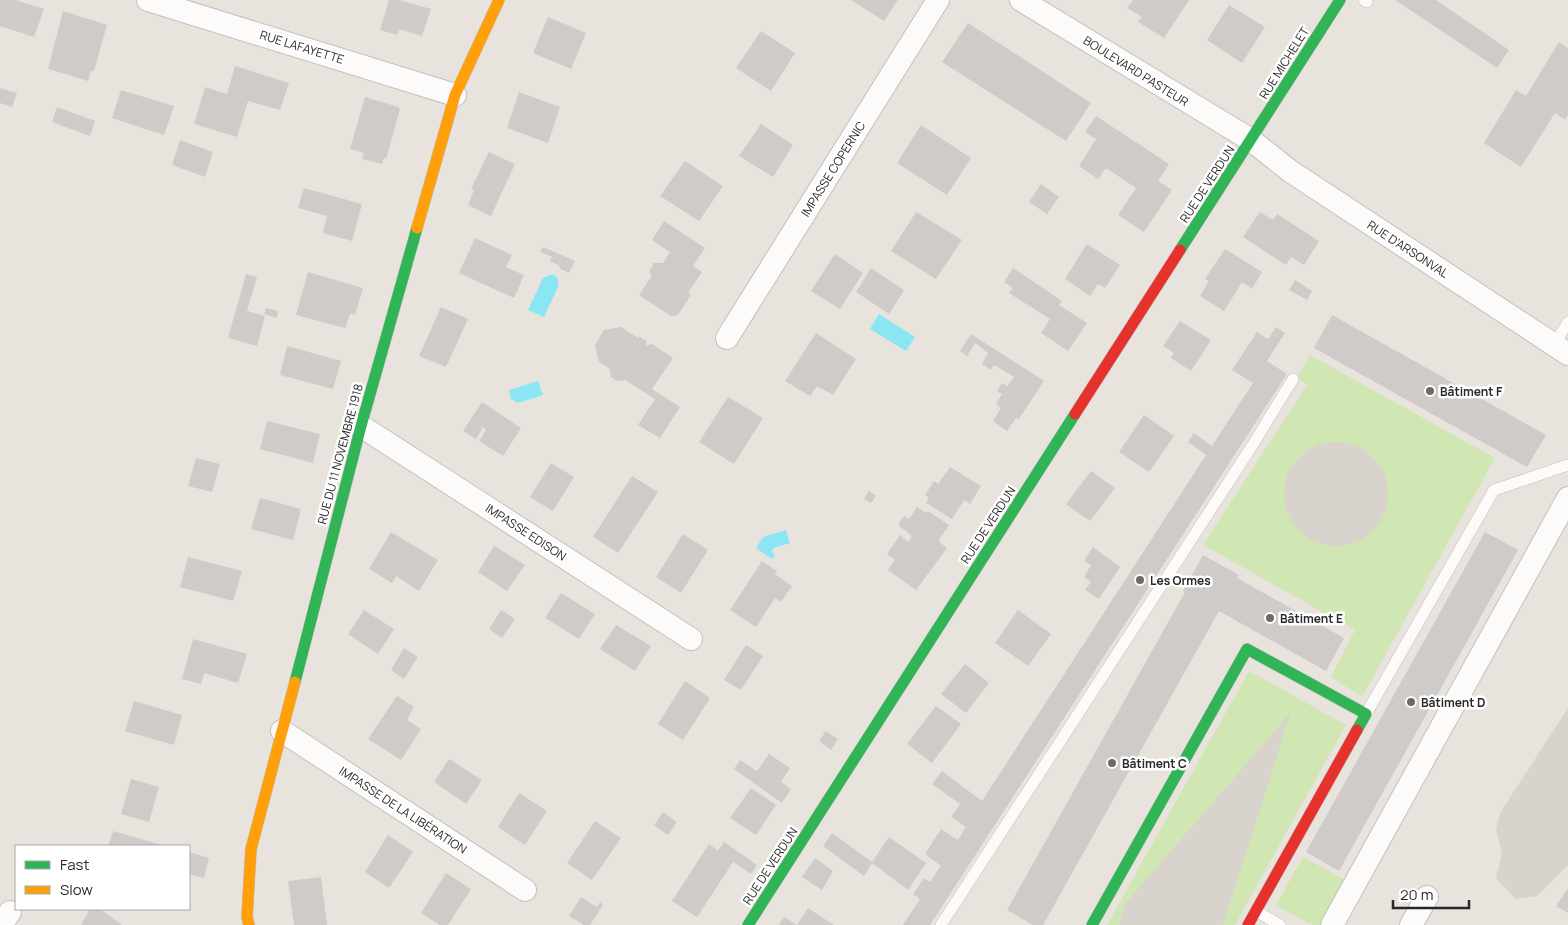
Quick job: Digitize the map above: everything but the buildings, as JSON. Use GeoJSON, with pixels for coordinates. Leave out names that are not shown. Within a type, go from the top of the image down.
{"type":"FeatureCollection","features":[{"type":"Feature","properties":{"kind":"street","name":"RUE LAFAYETTE"},"geometry":{"type":"LineString","coordinates":[[148,0],[455,95]]}},
{"type":"Feature","properties":{"kind":"street","name":"RUE DU 11 NOVEMBRE 1918"},"geometry":{"type":"LineString","coordinates":[[249,925],[247,917],[251,849],[361,426],[455,95],[499,0]]}},
{"type":"Feature","properties":{"kind":"street","name":"IMPASSE COPERNIC"},"geometry":{"type":"LineString","coordinates":[[726,338],[938,0]]}},
{"type":"Feature","properties":{"kind":"street","name":"BOULEVARD PASTEUR"},"geometry":{"type":"LineString","coordinates":[[1021,0],[1251,140]]}},
{"type":"Feature","properties":{"kind":"street","name":"RUE MICHELET"},"geometry":{"type":"LineString","coordinates":[[1251,140],[1340,0]]}},
{"type":"Feature","properties":{"kind":"street","name":"RUE D'ARSONVAL"},"geometry":{"type":"LineString","coordinates":[[1251,140],[1290,171],[1561,350]]}},
{"type":"Feature","properties":{"kind":"street","name":"RUE DE VERDUN"},"geometry":{"type":"LineString","coordinates":[[748,925],[1251,140]]}},
{"type":"Feature","properties":{"kind":"street","name":"IMPASSE EDISON"},"geometry":{"type":"LineString","coordinates":[[361,426],[691,639]]}},
{"type":"Feature","properties":{"kind":"street"},"geometry":{"type":"LineString","coordinates":[[1332,925],[1568,498]]}},
{"type":"Feature","properties":{"kind":"street"},"geometry":{"type":"LineString","coordinates":[[1092,925],[1247,649],[1366,714],[1248,925]]}},
{"type":"Feature","properties":{"kind":"street","name":"IMPASSE DE LA LIBÉRATION"},"geometry":{"type":"LineString","coordinates":[[282,731],[525,890]]}},
{"type":"Feature","properties":{"kind":"street"},"geometry":{"type":"LineString","coordinates":[[1411,925],[1427,897]]}},
{"type":"Feature","properties":{"kind":"lane"},"geometry":{"type":"LineString","coordinates":[[1561,350],[1568,322]]}},
{"type":"Feature","properties":{"kind":"lane"},"geometry":{"type":"LineString","coordinates":[[941,925],[1252,446],[1293,379]]}},
{"type":"Feature","properties":{"kind":"lane"},"geometry":{"type":"LineString","coordinates":[[1366,714],[1494,490],[1568,464]]}},
{"type":"Feature","properties":{"kind":"lane"},"geometry":{"type":"LineString","coordinates":[[1256,911],[1280,925]]}},
{"type":"Feature","properties":{"kind":"green space"},"geometry":{"type":"Polygon","coordinates":[[[1310,355],[1495,458],[1362,697],[1331,677],[1355,630],[1203,545],[1307,385],[1297,378],[1310,355]]]}},
{"type":"Feature","properties":{"kind":"green space"},"geometry":{"type":"Polygon","coordinates":[[[1249,671],[1346,725],[1235,925],[1107,925],[1249,671]]]}},
{"type":"Feature","properties":{"kind":"green space"},"geometry":{"type":"Polygon","coordinates":[[[1303,857],[1344,879],[1319,925],[1312,925],[1276,905],[1303,857]]]}},
{"type":"Feature","properties":{"kind":"shaded area"},"geometry":{"type":"Polygon","coordinates":[[[1336,442],[1356,446],[1373,457],[1384,474],[1388,494],[1384,514],[1373,531],[1356,542],[1336,546],[1316,542],[1299,531],[1288,514],[1284,494],[1288,474],[1299,457],[1316,446],[1336,442]]]}},
{"type":"Feature","properties":{"kind":"shaded area"},"geometry":{"type":"Polygon","coordinates":[[[1568,708],[1568,865],[1537,896],[1516,899],[1496,878],[1502,854],[1496,830],[1500,813],[1568,708]]]}},
{"type":"Feature","properties":{"kind":"shaded area"},"geometry":{"type":"Polygon","coordinates":[[[1291,712],[1223,925],[1119,925],[1126,903],[1291,712]]]}},
{"type":"Feature","properties":{"kind":"water"},"geometry":{"type":"Polygon","coordinates":[[[552,274],[557,277],[559,285],[544,317],[528,310],[543,278],[552,274]]]}},
{"type":"Feature","properties":{"kind":"water"},"geometry":{"type":"Polygon","coordinates":[[[879,314],[915,337],[906,351],[870,329],[879,314]]]}},
{"type":"Feature","properties":{"kind":"water"},"geometry":{"type":"Polygon","coordinates":[[[538,381],[543,395],[518,403],[511,399],[509,390],[538,381]]]}},
{"type":"Feature","properties":{"kind":"water"},"geometry":{"type":"Polygon","coordinates":[[[786,530],[790,543],[774,548],[771,552],[775,555],[772,559],[756,548],[763,537],[786,530]]]}},
{"type":"Feature","properties":{"kind":"traffic: fast"},"geometry":{"type":"LineString","coordinates":[[1180,250],[1340,0]]}},
{"type":"Feature","properties":{"kind":"traffic: fast"},"geometry":{"type":"LineString","coordinates":[[295,682],[361,426],[417,228]]}},
{"type":"Feature","properties":{"kind":"traffic: fast"},"geometry":{"type":"LineString","coordinates":[[748,925],[1075,414]]}},
{"type":"Feature","properties":{"kind":"traffic: fast"},"geometry":{"type":"LineString","coordinates":[[1092,925],[1247,649],[1366,714],[1357,730]]}},
{"type":"Feature","properties":{"kind":"traffic: slow"},"geometry":{"type":"LineString","coordinates":[[417,228],[455,95],[499,0]]}},
{"type":"Feature","properties":{"kind":"traffic: slow"},"geometry":{"type":"LineString","coordinates":[[249,925],[247,917],[251,849],[295,682]]}},
{"type":"Feature","properties":{"kind":"traffic: jam"},"geometry":{"type":"LineString","coordinates":[[1075,414],[1180,250]]}},
{"type":"Feature","properties":{"kind":"traffic: jam"},"geometry":{"type":"LineString","coordinates":[[1248,925],[1357,730]]}},
{"type":"Feature","properties":{"kind":"place","name":"Bâtiment F"},"geometry":{"type":"Point","coordinates":[1430,391]}},
{"type":"Feature","properties":{"kind":"place","name":"Les Ormes"},"geometry":{"type":"Point","coordinates":[1140,580]}},
{"type":"Feature","properties":{"kind":"place","name":"Bâtiment E"},"geometry":{"type":"Point","coordinates":[1270,618]}},
{"type":"Feature","properties":{"kind":"place","name":"Bâtiment D"},"geometry":{"type":"Point","coordinates":[1411,702]}},
{"type":"Feature","properties":{"kind":"place","name":"Bâtiment C"},"geometry":{"type":"Point","coordinates":[1112,763]}}]}
